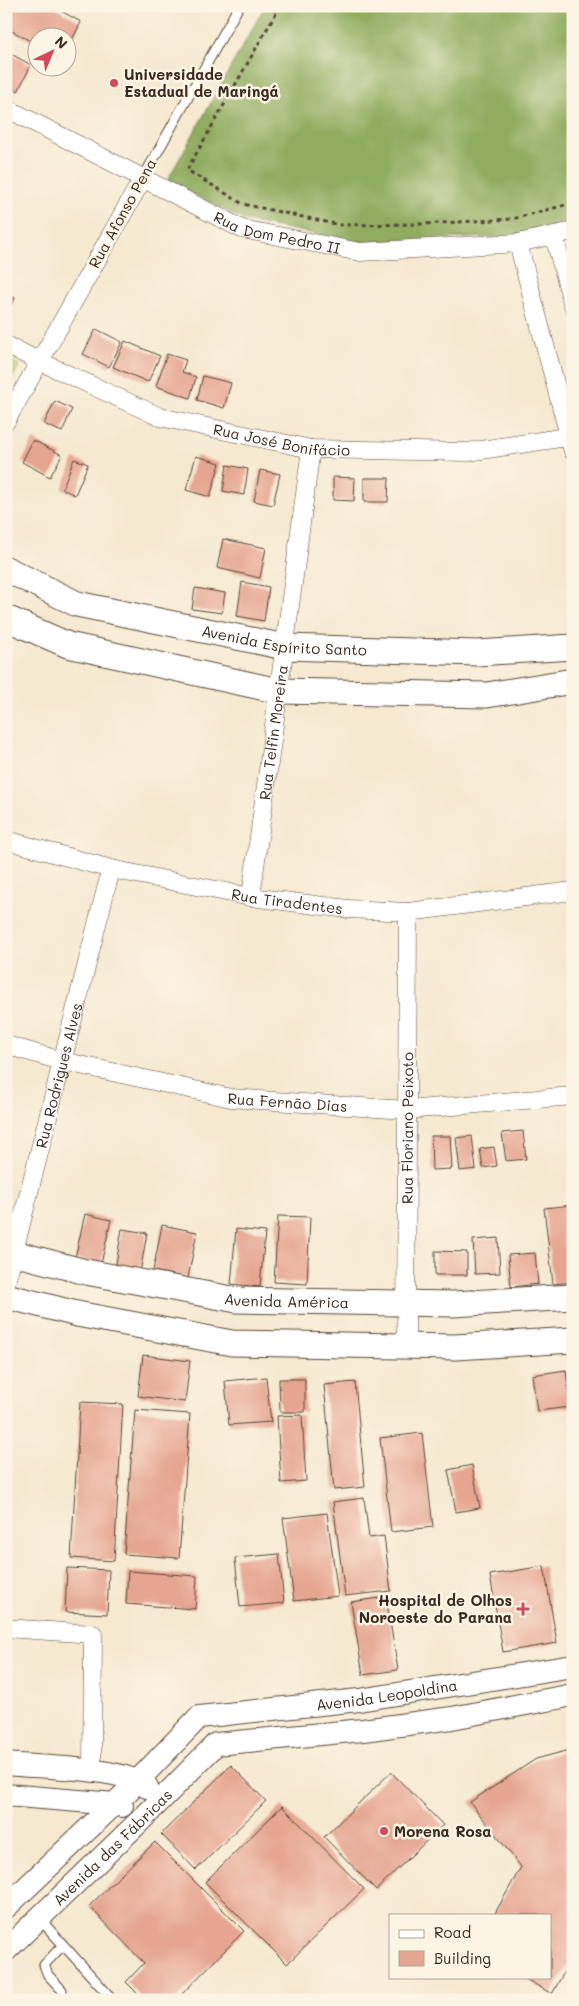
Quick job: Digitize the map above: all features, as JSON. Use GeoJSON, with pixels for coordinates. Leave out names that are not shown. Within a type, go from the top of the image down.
{"type":"FeatureCollection","features":[{"type":"Feature","properties":{"kind":"main road","name":"Avenida Espírito Santo"},"geometry":{"type":"LineString","coordinates":[[6,569],[78,604],[285,647],[477,653],[573,647]]}},
{"type":"Feature","properties":{"kind":"main road"},"geometry":{"type":"LineString","coordinates":[[6,618],[68,645],[279,691],[487,695],[573,681]]}},
{"type":"Feature","properties":{"kind":"main road","name":"Avenida América"},"geometry":{"type":"LineString","coordinates":[[10,1252],[86,1272],[237,1300],[454,1304],[573,1297]]}},
{"type":"Feature","properties":{"kind":"main road"},"geometry":{"type":"LineString","coordinates":[[6,1296],[77,1314],[232,1343],[455,1347],[573,1340]]}},
{"type":"Feature","properties":{"kind":"street","name":"Rua Dom Pedro II"},"geometry":{"type":"LineString","coordinates":[[6,108],[242,229],[360,252],[518,243],[573,231]]}},
{"type":"Feature","properties":{"kind":"street","name":"Rua Afonso Pena"},"geometry":{"type":"LineString","coordinates":[[6,421],[143,178]]}},
{"type":"Feature","properties":{"kind":"street"},"geometry":{"type":"LineString","coordinates":[[554,236],[573,305]]}},
{"type":"Feature","properties":{"kind":"street"},"geometry":{"type":"LineString","coordinates":[[518,243],[572,442]]}},
{"type":"Feature","properties":{"kind":"street","name":"Rua José Bonifácio"},"geometry":{"type":"LineString","coordinates":[[6,345],[160,417],[311,449],[468,452],[572,442]]}},
{"type":"Feature","properties":{"kind":"street","name":"Rua Telfin Moreira"},"geometry":{"type":"LineString","coordinates":[[251,897],[311,449]]}},
{"type":"Feature","properties":{"kind":"street","name":"Rua Tiradentes"},"geometry":{"type":"LineString","coordinates":[[6,840],[111,869],[251,897],[348,909],[408,912],[573,891]]}},
{"type":"Feature","properties":{"kind":"street","name":"Rua Rodrigues Alves"},"geometry":{"type":"LineString","coordinates":[[6,1283],[10,1252],[62,1061],[111,869]]}},
{"type":"Feature","properties":{"kind":"street","name":"Rua Floriano Peixoto"},"geometry":{"type":"LineString","coordinates":[[406,1346],[408,912]]}},
{"type":"Feature","properties":{"kind":"street","name":"Rua Fernão Dias"},"geometry":{"type":"LineString","coordinates":[[6,1045],[62,1061],[231,1098],[406,1110],[573,1096]]}},
{"type":"Feature","properties":{"kind":"street"},"geometry":{"type":"LineString","coordinates":[[6,1628],[93,1634],[92,1770]]}},
{"type":"Feature","properties":{"kind":"street","name":"Avenida Leopoldina"},"geometry":{"type":"LineString","coordinates":[[199,1717],[359,1700],[573,1666]]}},
{"type":"Feature","properties":{"kind":"street","name":"Avenida Leopoldina"},"geometry":{"type":"LineString","coordinates":[[216,1744],[363,1730],[452,1718],[573,1695]]}},
{"type":"Feature","properties":{"kind":"street"},"geometry":{"type":"LineString","coordinates":[[359,1700],[363,1730]]}},
{"type":"Feature","properties":{"kind":"street","name":"Avenida das Fábricas"},"geometry":{"type":"LineString","coordinates":[[6,1907],[115,1804],[199,1717]]}},
{"type":"Feature","properties":{"kind":"street","name":"Avenida das Fábricas"},"geometry":{"type":"LineString","coordinates":[[6,1950],[216,1744]]}},
{"type":"Feature","properties":{"kind":"street"},"geometry":{"type":"LineString","coordinates":[[6,1764],[92,1770],[138,1780],[162,1798]]}},
{"type":"Feature","properties":{"kind":"street"},"geometry":{"type":"LineString","coordinates":[[6,1794],[115,1804],[146,1814]]}},
{"type":"Feature","properties":{"kind":"lane","name":"Rua Afonso Pena"},"geometry":{"type":"LineString","coordinates":[[143,178],[239,6]]}},
{"type":"Feature","properties":{"kind":"lane"},"geometry":{"type":"LineString","coordinates":[[39,1918],[113,2000]]}},
{"type":"Feature","properties":{"kind":"lane"},"geometry":{"type":"LineString","coordinates":[[62,1990],[48,1974],[44,1965],[63,1944]]}},
{"type":"Feature","properties":{"kind":"path"},"geometry":{"type":"LineString","coordinates":[[280,6],[187,170],[243,204],[340,225],[422,224],[512,219],[573,203]]}},
{"type":"Feature","properties":{"kind":"green space"},"geometry":{"type":"Polygon","coordinates":[[[265,6],[573,6],[573,223],[522,236],[357,242],[246,221],[167,181],[265,6]]]}},
{"type":"Feature","properties":{"kind":"green space"},"geometry":{"type":"Polygon","coordinates":[[[6,358],[19,365],[6,391],[6,358]]]}},
{"type":"Feature","properties":{"kind":"building"},"geometry":{"type":"Polygon","coordinates":[[[6,6],[52,6],[81,22],[78,28],[28,28],[28,40],[6,28],[6,6]]]}},
{"type":"Feature","properties":{"kind":"building"},"geometry":{"type":"Polygon","coordinates":[[[6,51],[28,63],[28,71],[18,91],[6,85],[6,51]]]}},
{"type":"Feature","properties":{"kind":"building"},"geometry":{"type":"Polygon","coordinates":[[[6,234],[11,237],[6,245],[6,234]]]}},
{"type":"Feature","properties":{"kind":"building"},"geometry":{"type":"Polygon","coordinates":[[[6,294],[15,298],[6,314],[6,294]]]}},
{"type":"Feature","properties":{"kind":"building"},"geometry":{"type":"Polygon","coordinates":[[[96,329],[122,342],[109,367],[83,354],[96,329]]]}},
{"type":"Feature","properties":{"kind":"building"},"geometry":{"type":"Polygon","coordinates":[[[125,341],[160,356],[148,382],[113,367],[125,341]]]}},
{"type":"Feature","properties":{"kind":"building"},"geometry":{"type":"Polygon","coordinates":[[[167,354],[186,360],[182,372],[196,377],[190,398],[156,386],[167,354]]]}},
{"type":"Feature","properties":{"kind":"building"},"geometry":{"type":"Polygon","coordinates":[[[203,376],[231,383],[224,408],[197,400],[203,376]]]}},
{"type":"Feature","properties":{"kind":"building"},"geometry":{"type":"Polygon","coordinates":[[[55,401],[72,409],[62,432],[44,424],[55,401]]]}},
{"type":"Feature","properties":{"kind":"building"},"geometry":{"type":"Polygon","coordinates":[[[33,440],[62,455],[50,477],[22,462],[33,440]]]}},
{"type":"Feature","properties":{"kind":"building"},"geometry":{"type":"Polygon","coordinates":[[[196,456],[220,463],[210,497],[186,490],[196,456]]]}},
{"type":"Feature","properties":{"kind":"building"},"geometry":{"type":"Polygon","coordinates":[[[74,459],[88,464],[75,495],[62,489],[74,459]]]}},
{"type":"Feature","properties":{"kind":"building"},"geometry":{"type":"Polygon","coordinates":[[[227,465],[248,469],[244,495],[223,491],[227,465]]]}},
{"type":"Feature","properties":{"kind":"building"},"geometry":{"type":"Polygon","coordinates":[[[260,470],[280,474],[273,505],[254,501],[260,470]]]}},
{"type":"Feature","properties":{"kind":"building"},"geometry":{"type":"Polygon","coordinates":[[[333,477],[355,478],[354,501],[333,500],[333,477]]]}},
{"type":"Feature","properties":{"kind":"building"},"geometry":{"type":"Polygon","coordinates":[[[364,478],[389,478],[388,502],[364,502],[364,478]]]}},
{"type":"Feature","properties":{"kind":"building"},"geometry":{"type":"Polygon","coordinates":[[[223,539],[266,548],[260,578],[217,568],[223,539]]]}},
{"type":"Feature","properties":{"kind":"building"},"geometry":{"type":"Polygon","coordinates":[[[242,582],[269,587],[264,621],[237,616],[242,582]]]}},
{"type":"Feature","properties":{"kind":"building"},"geometry":{"type":"Polygon","coordinates":[[[195,588],[225,593],[222,613],[192,609],[195,588]]]}},
{"type":"Feature","properties":{"kind":"building"},"geometry":{"type":"Polygon","coordinates":[[[523,1131],[526,1159],[506,1161],[502,1133],[523,1131]]]}},
{"type":"Feature","properties":{"kind":"building"},"geometry":{"type":"Polygon","coordinates":[[[431,1136],[450,1136],[452,1169],[432,1170],[431,1136]]]}},
{"type":"Feature","properties":{"kind":"building"},"geometry":{"type":"Polygon","coordinates":[[[472,1136],[476,1169],[460,1171],[456,1138],[472,1136]]]}},
{"type":"Feature","properties":{"kind":"building"},"geometry":{"type":"Polygon","coordinates":[[[494,1147],[497,1166],[483,1168],[480,1149],[494,1147]]]}},
{"type":"Feature","properties":{"kind":"building"},"geometry":{"type":"Polygon","coordinates":[[[573,1205],[573,1282],[553,1284],[544,1208],[573,1205]]]}},
{"type":"Feature","properties":{"kind":"building"},"geometry":{"type":"Polygon","coordinates":[[[85,1214],[111,1220],[101,1264],[75,1258],[85,1214]]]}},
{"type":"Feature","properties":{"kind":"building"},"geometry":{"type":"Polygon","coordinates":[[[278,1216],[310,1217],[307,1284],[274,1282],[278,1216]]]}},
{"type":"Feature","properties":{"kind":"building"},"geometry":{"type":"Polygon","coordinates":[[[162,1225],[197,1232],[188,1278],[153,1271],[162,1225]]]}},
{"type":"Feature","properties":{"kind":"building"},"geometry":{"type":"Polygon","coordinates":[[[122,1229],[147,1233],[140,1273],[115,1269],[122,1229]]]}},
{"type":"Feature","properties":{"kind":"building"},"geometry":{"type":"Polygon","coordinates":[[[236,1229],[265,1232],[260,1287],[231,1284],[236,1229]]]}},
{"type":"Feature","properties":{"kind":"building"},"geometry":{"type":"Polygon","coordinates":[[[498,1238],[500,1273],[475,1274],[473,1240],[498,1238]]]}},
{"type":"Feature","properties":{"kind":"building"},"geometry":{"type":"Polygon","coordinates":[[[435,1251],[467,1252],[467,1275],[435,1275],[435,1251]]]}},
{"type":"Feature","properties":{"kind":"building"},"geometry":{"type":"Polygon","coordinates":[[[535,1253],[538,1284],[511,1287],[508,1255],[535,1253]]]}},
{"type":"Feature","properties":{"kind":"building"},"geometry":{"type":"Polygon","coordinates":[[[143,1355],[190,1361],[185,1402],[138,1396],[143,1355]]]}},
{"type":"Feature","properties":{"kind":"building"},"geometry":{"type":"Polygon","coordinates":[[[566,1370],[570,1407],[537,1411],[532,1375],[566,1370]]]}},
{"type":"Feature","properties":{"kind":"building"},"geometry":{"type":"Polygon","coordinates":[[[266,1377],[271,1422],[229,1425],[225,1381],[266,1377]]]}},
{"type":"Feature","properties":{"kind":"building"},"geometry":{"type":"Polygon","coordinates":[[[279,1379],[305,1379],[305,1412],[280,1412],[279,1379]]]}},
{"type":"Feature","properties":{"kind":"building"},"geometry":{"type":"Polygon","coordinates":[[[355,1382],[365,1487],[334,1490],[324,1385],[355,1382]]]}},
{"type":"Feature","properties":{"kind":"building"},"geometry":{"type":"Polygon","coordinates":[[[80,1402],[123,1404],[114,1561],[71,1558],[80,1402]]]}},
{"type":"Feature","properties":{"kind":"building"},"geometry":{"type":"Polygon","coordinates":[[[135,1410],[190,1414],[179,1558],[124,1554],[135,1410]]]}},
{"type":"Feature","properties":{"kind":"building"},"geometry":{"type":"Polygon","coordinates":[[[302,1415],[306,1481],[281,1483],[277,1416],[302,1415]]]}},
{"type":"Feature","properties":{"kind":"building"},"geometry":{"type":"Polygon","coordinates":[[[422,1433],[433,1527],[391,1532],[380,1438],[422,1433]]]}},
{"type":"Feature","properties":{"kind":"building"},"geometry":{"type":"Polygon","coordinates":[[[472,1465],[480,1508],[456,1512],[448,1470],[472,1465]]]}},
{"type":"Feature","properties":{"kind":"building"},"geometry":{"type":"Polygon","coordinates":[[[364,1498],[369,1538],[384,1536],[391,1591],[345,1596],[333,1502],[364,1498]]]}},
{"type":"Feature","properties":{"kind":"building"},"geometry":{"type":"Polygon","coordinates":[[[327,1513],[338,1596],[294,1601],[283,1518],[327,1513]]]}},
{"type":"Feature","properties":{"kind":"building"},"geometry":{"type":"Polygon","coordinates":[[[279,1554],[284,1603],[240,1607],[235,1558],[279,1554]]]}},
{"type":"Feature","properties":{"kind":"building","name":"Hospital de Olhos Noroeste do Parana"},"geometry":{"type":"Polygon","coordinates":[[[544,1566],[557,1643],[503,1652],[490,1575],[544,1566]]]}},
{"type":"Feature","properties":{"kind":"building"},"geometry":{"type":"Polygon","coordinates":[[[67,1568],[109,1570],[107,1614],[65,1612],[67,1568]]]}},
{"type":"Feature","properties":{"kind":"building"},"geometry":{"type":"Polygon","coordinates":[[[128,1571],[197,1576],[195,1609],[126,1604],[128,1571]]]}},
{"type":"Feature","properties":{"kind":"building"},"geometry":{"type":"Polygon","coordinates":[[[386,1597],[398,1670],[363,1675],[351,1602],[386,1597]]]}},
{"type":"Feature","properties":{"kind":"building"},"geometry":{"type":"Polygon","coordinates":[[[573,1749],[573,1956],[552,1994],[524,1978],[552,1978],[552,1914],[495,1914],[521,1867],[470,1802],[536,1759],[573,1749]]]}},
{"type":"Feature","properties":{"kind":"building"},"geometry":{"type":"Polygon","coordinates":[[[231,1765],[266,1801],[196,1870],[161,1834],[231,1765]]]}},
{"type":"Feature","properties":{"kind":"building","name":"Morena Rosa"},"geometry":{"type":"Polygon","coordinates":[[[391,1772],[443,1825],[376,1890],[324,1837],[391,1772]]]}},
{"type":"Feature","properties":{"kind":"building"},"geometry":{"type":"Polygon","coordinates":[[[282,1806],[364,1889],[287,1964],[205,1882],[282,1806]]]}},
{"type":"Feature","properties":{"kind":"building"},"geometry":{"type":"Polygon","coordinates":[[[155,1842],[244,1931],[176,2000],[144,2000],[126,1982],[144,1963],[89,1906],[155,1842]]]}},
{"type":"Feature","properties":{"kind":"place","name":"Universidade Estadual de Maringá"},"geometry":{"type":"Point","coordinates":[114,83]}},
{"type":"Feature","properties":{"kind":"place","name":"Hospital de Olhos Noroeste do Parana"},"geometry":{"type":"Point","coordinates":[523,1609]}},
{"type":"Feature","properties":{"kind":"place","name":"Morena Rosa"},"geometry":{"type":"Point","coordinates":[384,1831]}}]}
